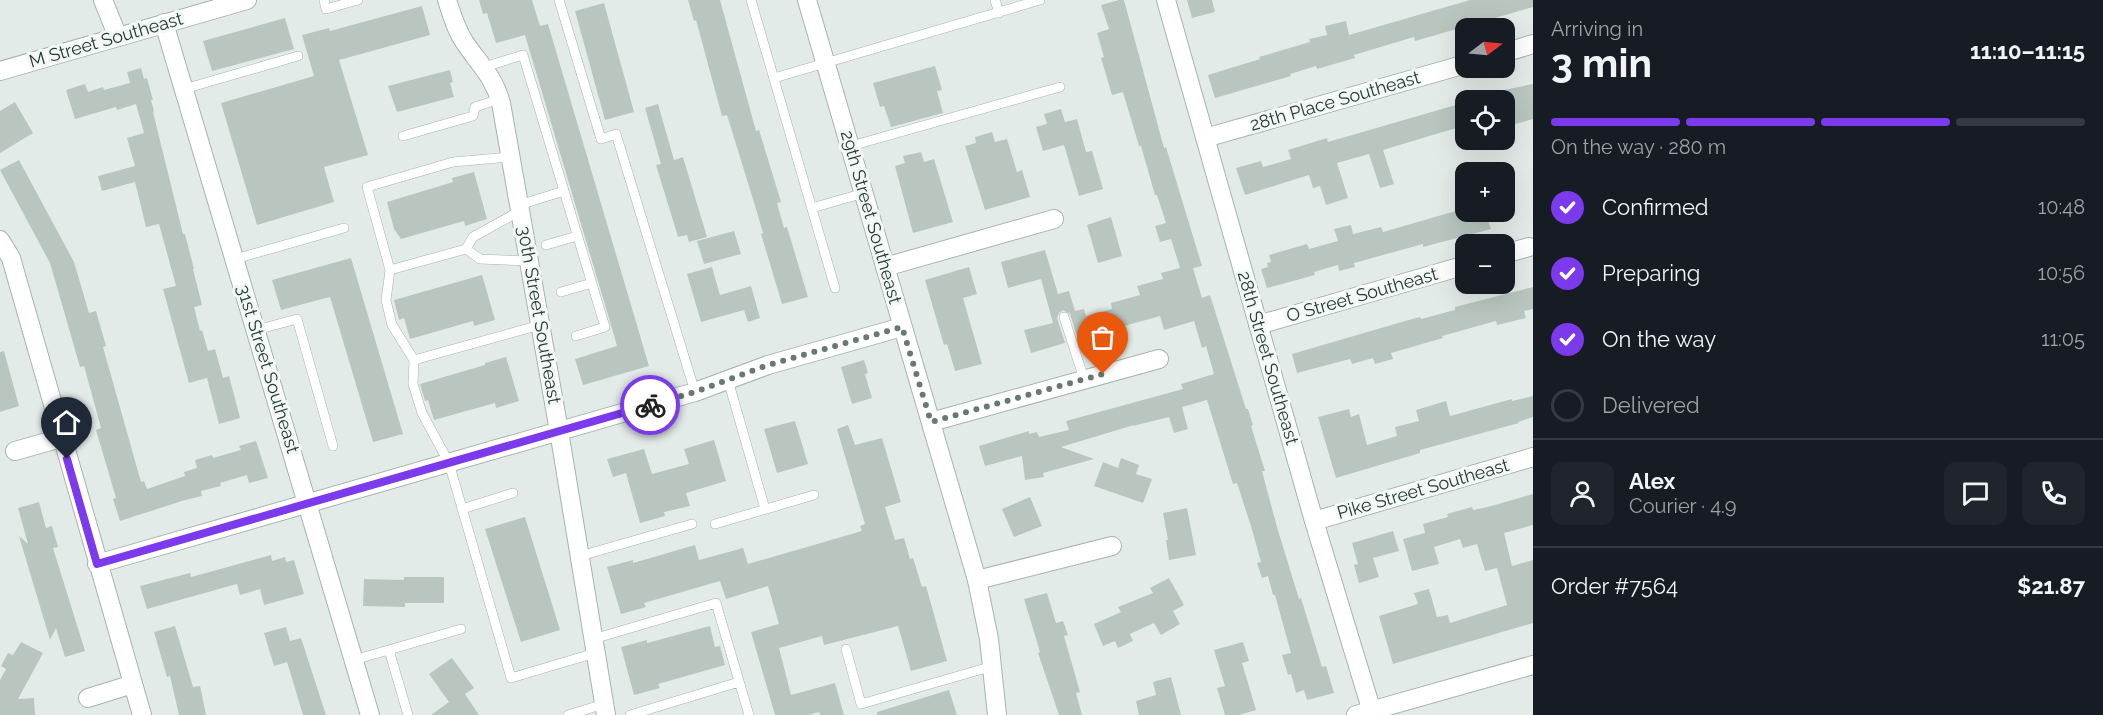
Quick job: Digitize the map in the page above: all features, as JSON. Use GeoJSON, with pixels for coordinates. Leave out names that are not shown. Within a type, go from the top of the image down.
{"type":"FeatureCollection","features":[{"type":"Feature","properties":{"kind":"street"},"geometry":{"type":"LineString","coordinates":[[103,0],[118,37]]}},
{"type":"Feature","properties":{"kind":"street","name":"M Street Southeast"},"geometry":{"type":"LineString","coordinates":[[0,71],[247,0]]}},
{"type":"Feature","properties":{"kind":"street","name":"30th Street Southeast"},"geometry":{"type":"LineString","coordinates":[[447,0],[454,23],[465,43],[484,67],[500,99],[559,431],[605,710]]}},
{"type":"Feature","properties":{"kind":"street","name":"29th Street Southeast"},"geometry":{"type":"LineString","coordinates":[[807,0],[977,580],[993,666],[997,715]]}},
{"type":"Feature","properties":{"kind":"street","name":"28th Street Southeast"},"geometry":{"type":"LineString","coordinates":[[1166,0],[1367,714]]}},
{"type":"Feature","properties":{"kind":"street","name":"31st Street Southeast"},"geometry":{"type":"LineString","coordinates":[[164,23],[370,715]]}},
{"type":"Feature","properties":{"kind":"street"},"geometry":{"type":"LineString","coordinates":[[1515,49],[1533,44]]}},
{"type":"Feature","properties":{"kind":"street","name":"28th Place Southeast"},"geometry":{"type":"LineString","coordinates":[[1205,138],[1455,67]]}},
{"type":"Feature","properties":{"kind":"street"},"geometry":{"type":"LineString","coordinates":[[885,267],[1054,219]]}},
{"type":"Feature","properties":{"kind":"street"},"geometry":{"type":"LineString","coordinates":[[0,240],[10,258],[142,715]]}},
{"type":"Feature","properties":{"kind":"street"},"geometry":{"type":"LineString","coordinates":[[1515,251],[1529,247]]}},
{"type":"Feature","properties":{"kind":"street","name":"O Street Southeast"},"geometry":{"type":"LineString","coordinates":[[1258,325],[1455,269]]}},
{"type":"Feature","properties":{"kind":"street"},"geometry":{"type":"LineString","coordinates":[[97,564],[695,392],[768,365],[902,327]]}},
{"type":"Feature","properties":{"kind":"street"},"geometry":{"type":"LineString","coordinates":[[931,422],[1159,359]]}},
{"type":"Feature","properties":{"kind":"street"},"geometry":{"type":"LineString","coordinates":[[15,451],[62,438]]}},
{"type":"Feature","properties":{"kind":"street","name":"Pike Street Southeast"},"geometry":{"type":"LineString","coordinates":[[1314,520],[1533,457]]}},
{"type":"Feature","properties":{"kind":"street"},"geometry":{"type":"LineString","coordinates":[[977,580],[1112,546]]}},
{"type":"Feature","properties":{"kind":"street"},"geometry":{"type":"LineString","coordinates":[[1367,714],[1533,665]]}},
{"type":"Feature","properties":{"kind":"street"},"geometry":{"type":"LineString","coordinates":[[88,698],[133,684]]}},
{"type":"Feature","properties":{"kind":"lane"},"geometry":{"type":"LineString","coordinates":[[324,0],[326,9],[358,0]]}},
{"type":"Feature","properties":{"kind":"lane"},"geometry":{"type":"LineString","coordinates":[[559,0],[601,139],[616,134],[695,392]]}},
{"type":"Feature","properties":{"kind":"lane"},"geometry":{"type":"LineString","coordinates":[[751,0],[835,288]]}},
{"type":"Feature","properties":{"kind":"lane"},"geometry":{"type":"LineString","coordinates":[[995,0],[999,12]]}},
{"type":"Feature","properties":{"kind":"lane"},"geometry":{"type":"LineString","coordinates":[[774,78],[1040,0]]}},
{"type":"Feature","properties":{"kind":"lane"},"geometry":{"type":"LineString","coordinates":[[484,67],[523,55],[605,327],[576,336]]}},
{"type":"Feature","properties":{"kind":"lane"},"geometry":{"type":"LineString","coordinates":[[184,89],[298,56]]}},
{"type":"Feature","properties":{"kind":"lane"},"geometry":{"type":"LineString","coordinates":[[851,146],[1060,87]]}},
{"type":"Feature","properties":{"kind":"lane"},"geometry":{"type":"LineString","coordinates":[[403,136],[473,116],[475,107],[500,99]]}},
{"type":"Feature","properties":{"kind":"lane"},"geometry":{"type":"LineString","coordinates":[[511,157],[453,162],[367,187],[390,270],[386,300],[393,326],[414,360],[413,384],[422,413],[449,463],[511,678],[716,603],[749,715]]}},
{"type":"Feature","properties":{"kind":"lane"},"geometry":{"type":"LineString","coordinates":[[390,270],[466,249],[473,237],[520,208],[564,191]]}},
{"type":"Feature","properties":{"kind":"lane"},"geometry":{"type":"LineString","coordinates":[[812,208],[864,193]]}},
{"type":"Feature","properties":{"kind":"lane"},"geometry":{"type":"LineString","coordinates":[[235,259],[344,228]]}},
{"type":"Feature","properties":{"kind":"lane"},"geometry":{"type":"LineString","coordinates":[[546,245],[577,236]]}},
{"type":"Feature","properties":{"kind":"lane"},"geometry":{"type":"LineString","coordinates":[[466,249],[480,259],[529,261]]}},
{"type":"Feature","properties":{"kind":"lane"},"geometry":{"type":"LineString","coordinates":[[561,292],[592,283]]}},
{"type":"Feature","properties":{"kind":"lane"},"geometry":{"type":"LineString","coordinates":[[1064,317],[1084,379]]}},
{"type":"Feature","properties":{"kind":"lane"},"geometry":{"type":"LineString","coordinates":[[256,330],[297,319],[333,446]]}},
{"type":"Feature","properties":{"kind":"lane"},"geometry":{"type":"LineString","coordinates":[[414,360],[540,325]]}},
{"type":"Feature","properties":{"kind":"lane"},"geometry":{"type":"LineString","coordinates":[[728,380],[765,509]]}},
{"type":"Feature","properties":{"kind":"lane"},"geometry":{"type":"LineString","coordinates":[[462,509],[513,493]]}},
{"type":"Feature","properties":{"kind":"lane"},"geometry":{"type":"LineString","coordinates":[[715,524],[814,495]]}},
{"type":"Feature","properties":{"kind":"lane"},"geometry":{"type":"LineString","coordinates":[[580,556],[692,524]]}},
{"type":"Feature","properties":{"kind":"lane"},"geometry":{"type":"LineString","coordinates":[[354,660],[461,629]]}},
{"type":"Feature","properties":{"kind":"lane"},"geometry":{"type":"LineString","coordinates":[[389,650],[408,715]]}},
{"type":"Feature","properties":{"kind":"lane"},"geometry":{"type":"LineString","coordinates":[[846,650],[861,704],[993,666]]}},
{"type":"Feature","properties":{"kind":"lane"},"geometry":{"type":"LineString","coordinates":[[630,715],[739,682]]}},
{"type":"Feature","properties":{"kind":"lane"},"geometry":{"type":"LineString","coordinates":[[568,715],[605,710]]}},
{"type":"Feature","properties":{"kind":"building"},"geometry":{"type":"Polygon","coordinates":[[[479,0],[532,0],[540,26],[548,24],[649,366],[583,385],[575,359],[617,346],[525,35],[496,43],[487,13],[483,14],[479,0]]]}},
{"type":"Feature","properties":{"kind":"building"},"geometry":{"type":"Polygon","coordinates":[[[688,0],[720,0],[756,131],[759,130],[781,202],[777,203],[784,228],[787,227],[808,297],[782,304],[727,115],[722,116],[696,20],[694,21],[688,0]]]}},
{"type":"Feature","properties":{"kind":"building"},"geometry":{"type":"Polygon","coordinates":[[[1124,0],[1164,148],[1166,147],[1202,266],[1193,268],[1202,298],[1210,295],[1253,425],[1251,426],[1265,471],[1262,471],[1299,599],[1301,598],[1322,667],[1326,666],[1334,693],[1307,700],[1304,690],[1296,693],[1291,674],[1288,675],[1282,655],[1291,653],[1275,595],[1273,595],[1268,576],[1262,578],[1257,563],[1261,562],[1251,526],[1237,483],[1233,484],[1207,400],[1182,407],[1188,429],[1174,433],[1169,417],[1061,447],[1094,459],[1043,473],[1044,477],[1025,480],[1022,456],[985,466],[979,446],[1029,431],[1029,434],[1037,432],[1039,437],[1069,430],[1066,421],[1183,389],[1181,384],[1214,374],[1206,346],[1202,348],[1194,321],[1164,330],[1160,316],[1078,339],[1070,314],[1063,310],[1057,318],[1065,343],[1031,353],[1024,330],[1053,323],[1041,279],[1008,288],[1001,262],[1045,250],[1058,294],[1069,291],[1075,311],[1084,309],[1086,316],[1112,309],[1111,303],[1140,295],[1137,286],[1163,279],[1161,273],[1180,268],[1171,239],[1160,242],[1155,226],[1166,223],[1123,92],[1112,95],[1101,58],[1104,57],[1097,33],[1109,29],[1101,5],[1124,0]]]}},
{"type":"Feature","properties":{"kind":"building"},"geometry":{"type":"Polygon","coordinates":[[[1187,0],[1212,0],[1215,12],[1192,18],[1187,0]]]}},
{"type":"Feature","properties":{"kind":"building"},"geometry":{"type":"Polygon","coordinates":[[[1470,0],[1533,0],[1533,7],[1495,18],[1455,18],[1455,29],[1415,41],[1414,37],[1354,55],[1355,58],[1317,69],[1316,66],[1290,74],[1291,76],[1215,98],[1208,75],[1310,42],[1309,39],[1327,35],[1325,26],[1346,21],[1349,35],[1470,0]]]}},
{"type":"Feature","properties":{"kind":"building"},"geometry":{"type":"Polygon","coordinates":[[[604,3],[634,112],[605,120],[575,11],[604,3]]]}},
{"type":"Feature","properties":{"kind":"building"},"geometry":{"type":"Polygon","coordinates":[[[422,6],[430,35],[339,60],[368,155],[324,167],[334,202],[257,225],[221,103],[314,76],[302,35],[329,28],[330,31],[422,6]]]}},
{"type":"Feature","properties":{"kind":"building"},"geometry":{"type":"Polygon","coordinates":[[[285,18],[294,49],[212,71],[203,41],[285,18]]]}},
{"type":"Feature","properties":{"kind":"building"},"geometry":{"type":"Polygon","coordinates":[[[935,66],[942,90],[937,91],[943,113],[891,127],[884,106],[880,107],[873,83],[935,66]]]}},
{"type":"Feature","properties":{"kind":"building"},"geometry":{"type":"Polygon","coordinates":[[[141,68],[144,79],[147,78],[153,100],[151,100],[153,112],[194,269],[202,305],[194,307],[200,331],[202,330],[208,351],[215,349],[223,378],[229,376],[240,418],[219,424],[207,378],[189,383],[163,289],[176,286],[159,224],[146,227],[135,182],[102,191],[98,176],[135,166],[127,138],[144,133],[136,104],[117,110],[116,107],[75,119],[66,90],[85,84],[88,92],[130,83],[127,72],[141,68]]]}},
{"type":"Feature","properties":{"kind":"building"},"geometry":{"type":"Polygon","coordinates":[[[450,70],[453,82],[450,83],[454,97],[397,112],[388,86],[450,70]]]}},
{"type":"Feature","properties":{"kind":"building"},"geometry":{"type":"Polygon","coordinates":[[[1533,84],[1533,119],[1515,124],[1515,90],[1504,90],[1533,84]]]}},
{"type":"Feature","properties":{"kind":"building"},"geometry":{"type":"Polygon","coordinates":[[[15,102],[33,133],[0,153],[0,111],[15,102]]]}},
{"type":"Feature","properties":{"kind":"building"},"geometry":{"type":"Polygon","coordinates":[[[658,104],[674,160],[683,157],[707,237],[689,242],[687,235],[678,237],[656,165],[661,164],[645,108],[658,104]]]}},
{"type":"Feature","properties":{"kind":"building"},"geometry":{"type":"Polygon","coordinates":[[[1455,105],[1455,128],[1383,150],[1394,184],[1380,188],[1369,154],[1337,163],[1348,198],[1326,205],[1320,186],[1313,188],[1309,175],[1245,195],[1236,168],[1261,161],[1263,167],[1291,159],[1288,150],[1327,138],[1328,142],[1455,105]]]}},
{"type":"Feature","properties":{"kind":"building"},"geometry":{"type":"Polygon","coordinates":[[[1061,109],[1065,122],[1077,119],[1086,152],[1092,151],[1103,189],[1079,196],[1064,145],[1043,151],[1036,127],[1047,124],[1044,114],[1061,109]]]}},
{"type":"Feature","properties":{"kind":"building"},"geometry":{"type":"Polygon","coordinates":[[[992,132],[995,142],[1007,139],[1017,172],[1022,170],[1030,197],[985,210],[965,146],[976,143],[975,137],[992,132]]]}},
{"type":"Feature","properties":{"kind":"building"},"geometry":{"type":"Polygon","coordinates":[[[921,152],[924,162],[934,159],[953,222],[913,233],[895,166],[905,163],[903,156],[921,152]]]}},
{"type":"Feature","properties":{"kind":"building"},"geometry":{"type":"Polygon","coordinates":[[[19,160],[74,262],[89,313],[96,311],[106,346],[103,347],[141,482],[144,481],[147,489],[185,476],[184,472],[197,468],[195,460],[212,455],[213,458],[241,450],[239,446],[256,441],[268,478],[249,483],[247,475],[220,483],[221,486],[201,491],[202,496],[120,521],[113,499],[116,498],[96,430],[101,428],[84,366],[80,367],[50,263],[0,170],[19,160]]]}},
{"type":"Feature","properties":{"kind":"building"},"geometry":{"type":"Polygon","coordinates":[[[474,172],[487,219],[465,226],[464,221],[401,239],[394,229],[387,202],[453,182],[452,178],[474,172]]]}},
{"type":"Feature","properties":{"kind":"building"},"geometry":{"type":"Polygon","coordinates":[[[1455,211],[1455,222],[1489,222],[1491,229],[1472,234],[1455,234],[1455,239],[1423,247],[1423,244],[1354,263],[1355,267],[1339,271],[1338,265],[1314,272],[1315,275],[1267,288],[1261,269],[1268,267],[1267,263],[1271,262],[1269,255],[1307,244],[1309,249],[1338,241],[1334,229],[1351,225],[1353,234],[1381,227],[1383,232],[1455,211]]]}},
{"type":"Feature","properties":{"kind":"building"},"geometry":{"type":"Polygon","coordinates":[[[1111,217],[1122,256],[1098,263],[1087,225],[1111,217]]]}},
{"type":"Feature","properties":{"kind":"building"},"geometry":{"type":"Polygon","coordinates":[[[734,231],[741,254],[704,264],[697,241],[734,231]]]}},
{"type":"Feature","properties":{"kind":"building"},"geometry":{"type":"Polygon","coordinates":[[[351,258],[403,434],[373,442],[330,297],[281,310],[272,280],[351,258]]]}},
{"type":"Feature","properties":{"kind":"building"},"geometry":{"type":"Polygon","coordinates":[[[712,267],[720,295],[751,286],[760,318],[748,322],[744,310],[701,322],[687,274],[712,267]]]}},
{"type":"Feature","properties":{"kind":"building"},"geometry":{"type":"Polygon","coordinates":[[[969,267],[977,294],[963,298],[982,364],[955,371],[947,344],[944,345],[925,280],[969,267]]]}},
{"type":"Feature","properties":{"kind":"building"},"geometry":{"type":"Polygon","coordinates":[[[482,275],[495,320],[474,326],[473,321],[410,339],[404,318],[399,320],[394,300],[482,275]]]}},
{"type":"Feature","properties":{"kind":"building"},"geometry":{"type":"Polygon","coordinates":[[[1533,287],[1533,309],[1524,311],[1526,318],[1497,325],[1496,321],[1442,336],[1443,338],[1391,353],[1393,359],[1375,364],[1373,358],[1352,364],[1350,359],[1297,373],[1292,354],[1405,321],[1455,310],[1455,307],[1506,294],[1515,294],[1515,292],[1533,287]]]}},
{"type":"Feature","properties":{"kind":"building"},"geometry":{"type":"Polygon","coordinates":[[[4,351],[19,406],[0,412],[0,352],[4,351]]]}},
{"type":"Feature","properties":{"kind":"building"},"geometry":{"type":"Polygon","coordinates":[[[506,357],[519,401],[496,408],[495,403],[434,420],[420,384],[506,357]]]}},
{"type":"Feature","properties":{"kind":"building"},"geometry":{"type":"Polygon","coordinates":[[[864,360],[868,373],[865,374],[872,398],[852,404],[841,367],[864,360]]]}},
{"type":"Feature","properties":{"kind":"building"},"geometry":{"type":"Polygon","coordinates":[[[1533,396],[1533,417],[1519,423],[1420,450],[1420,453],[1336,478],[1318,417],[1349,409],[1351,417],[1359,414],[1367,445],[1397,436],[1395,427],[1419,421],[1416,410],[1446,401],[1450,416],[1512,399],[1512,401],[1533,396]]]}},
{"type":"Feature","properties":{"kind":"building"},"geometry":{"type":"Polygon","coordinates":[[[795,421],[808,464],[777,473],[764,429],[795,421]]]}},
{"type":"Feature","properties":{"kind":"building"},"geometry":{"type":"Polygon","coordinates":[[[848,425],[855,445],[882,438],[901,502],[885,507],[895,540],[904,538],[922,587],[926,586],[947,661],[911,671],[898,626],[824,645],[822,636],[779,648],[791,695],[835,683],[844,715],[820,715],[819,712],[808,715],[775,715],[751,632],[779,624],[768,586],[726,599],[720,581],[644,603],[646,607],[621,614],[607,567],[633,560],[633,563],[695,545],[699,560],[743,548],[748,564],[862,531],[860,526],[865,524],[837,429],[848,425]]]}},
{"type":"Feature","properties":{"kind":"building"},"geometry":{"type":"Polygon","coordinates":[[[714,440],[726,481],[686,493],[690,506],[664,512],[665,516],[640,523],[626,473],[613,477],[607,459],[644,449],[652,474],[689,464],[684,449],[714,440]]]}},
{"type":"Feature","properties":{"kind":"building"},"geometry":{"type":"Polygon","coordinates":[[[1121,458],[1139,465],[1136,474],[1152,479],[1143,503],[1094,486],[1103,462],[1118,468],[1121,458]]]}},
{"type":"Feature","properties":{"kind":"building"},"geometry":{"type":"Polygon","coordinates":[[[1533,494],[1533,525],[1504,533],[1512,566],[1533,560],[1533,623],[1393,664],[1379,616],[1418,604],[1414,593],[1429,589],[1437,617],[1448,615],[1450,623],[1507,605],[1497,568],[1485,571],[1477,544],[1463,548],[1460,539],[1434,547],[1439,564],[1412,571],[1403,539],[1425,533],[1423,524],[1448,517],[1447,514],[1472,507],[1473,510],[1488,507],[1533,494]]]}},
{"type":"Feature","properties":{"kind":"building"},"geometry":{"type":"Polygon","coordinates":[[[1030,497],[1042,526],[1014,537],[1002,509],[1030,497]]]}},
{"type":"Feature","properties":{"kind":"building"},"geometry":{"type":"Polygon","coordinates":[[[39,502],[46,528],[52,526],[58,547],[53,548],[85,651],[65,657],[56,628],[50,640],[19,536],[28,544],[18,508],[39,502]]]}},
{"type":"Feature","properties":{"kind":"building"},"geometry":{"type":"Polygon","coordinates":[[[1187,508],[1196,555],[1169,560],[1163,513],[1187,508]]]}},
{"type":"Feature","properties":{"kind":"building"},"geometry":{"type":"Polygon","coordinates":[[[525,517],[560,630],[521,642],[485,529],[525,517]]]}},
{"type":"Feature","properties":{"kind":"building"},"geometry":{"type":"Polygon","coordinates":[[[1393,531],[1399,551],[1373,558],[1379,577],[1359,583],[1354,565],[1358,564],[1352,543],[1393,531]]]}},
{"type":"Feature","properties":{"kind":"building"},"geometry":{"type":"Polygon","coordinates":[[[271,555],[272,561],[285,557],[286,562],[294,560],[304,594],[264,605],[260,589],[240,595],[237,584],[147,609],[140,586],[190,573],[191,577],[271,555]]]}},
{"type":"Feature","properties":{"kind":"building"},"geometry":{"type":"Polygon","coordinates":[[[404,577],[444,577],[444,603],[405,603],[405,607],[363,606],[364,579],[404,580],[404,577]]]}},
{"type":"Feature","properties":{"kind":"building"},"geometry":{"type":"Polygon","coordinates":[[[1169,578],[1184,605],[1173,611],[1180,624],[1161,635],[1154,623],[1130,634],[1133,641],[1118,648],[1115,641],[1103,646],[1094,624],[1121,612],[1118,607],[1153,593],[1150,588],[1169,578]]]}},
{"type":"Feature","properties":{"kind":"building"},"geometry":{"type":"Polygon","coordinates":[[[1047,593],[1056,623],[1063,621],[1068,635],[1064,636],[1080,692],[1076,693],[1082,715],[1059,715],[1038,653],[1040,652],[1024,599],[1047,593]]]}},
{"type":"Feature","properties":{"kind":"building"},"geometry":{"type":"Polygon","coordinates":[[[175,626],[193,687],[200,686],[206,715],[179,715],[170,676],[167,677],[154,632],[175,626]]]}},
{"type":"Feature","properties":{"kind":"building"},"geometry":{"type":"Polygon","coordinates":[[[710,626],[715,647],[720,646],[725,665],[658,684],[660,688],[634,695],[621,647],[647,640],[647,643],[710,626]]]}},
{"type":"Feature","properties":{"kind":"building"},"geometry":{"type":"Polygon","coordinates":[[[286,627],[290,641],[301,638],[326,715],[303,715],[287,662],[274,666],[264,633],[286,627]]]}},
{"type":"Feature","properties":{"kind":"building"},"geometry":{"type":"Polygon","coordinates":[[[21,642],[43,653],[18,699],[34,698],[35,715],[0,715],[0,680],[6,669],[1,666],[8,653],[13,655],[21,642]]]}},
{"type":"Feature","properties":{"kind":"building"},"geometry":{"type":"Polygon","coordinates":[[[1243,642],[1249,661],[1242,663],[1256,710],[1239,715],[1225,715],[1217,688],[1225,686],[1214,650],[1243,642]]]}},
{"type":"Feature","properties":{"kind":"building"},"geometry":{"type":"Polygon","coordinates":[[[452,658],[474,688],[465,694],[479,715],[431,715],[449,702],[429,674],[452,658]]]}},
{"type":"Feature","properties":{"kind":"building"},"geometry":{"type":"Polygon","coordinates":[[[1171,677],[1181,715],[1139,715],[1136,701],[1156,695],[1153,682],[1171,677]]]}},
{"type":"Feature","properties":{"kind":"building"},"geometry":{"type":"Polygon","coordinates":[[[949,690],[957,715],[877,715],[877,712],[949,690]]]}},
{"type":"Feature","properties":{"kind":"way so far"},"geometry":{"type":"LineString","coordinates":[[650,405],[695,392],[768,365],[902,327],[931,422],[1103,374]]}},
{"type":"Feature","properties":{"kind":"route"},"geometry":{"type":"LineString","coordinates":[[67,459],[97,564],[650,405]]}}]}
